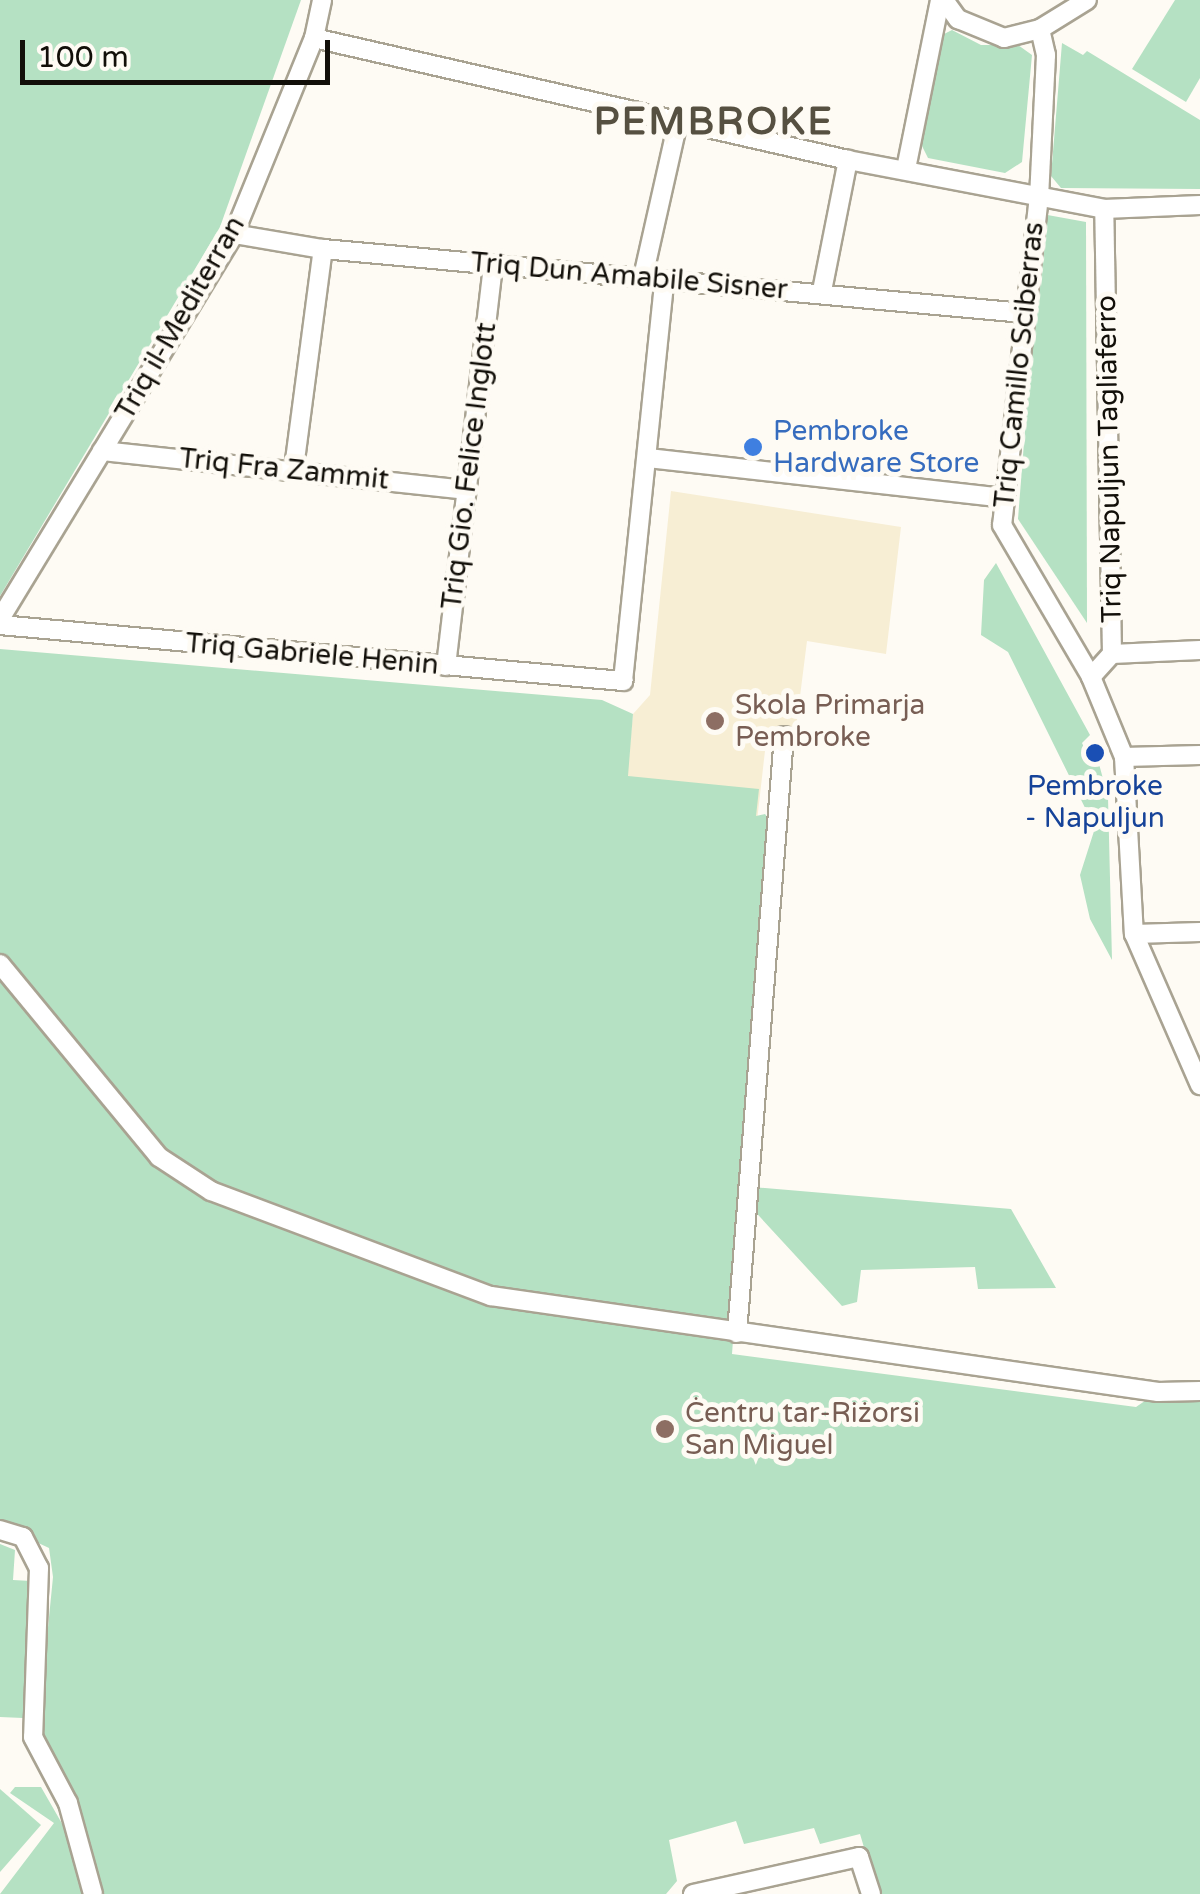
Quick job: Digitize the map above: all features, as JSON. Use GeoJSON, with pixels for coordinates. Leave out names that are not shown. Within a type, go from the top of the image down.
{"type":"FeatureCollection","features":[{"type":"Feature","properties":{"kind":"street","name":"Triq il-Mediterran"},"geometry":{"type":"LineString","coordinates":[[0,622],[234,234],[314,38],[322,0]]}},
{"type":"Feature","properties":{"kind":"street"},"geometry":{"type":"LineString","coordinates":[[906,169],[942,0],[980,33],[1004,38],[1040,29],[1087,0]]}},
{"type":"Feature","properties":{"kind":"street","name":"Triq Camillo Sciberras"},"geometry":{"type":"LineString","coordinates":[[1040,29],[1046,56],[1039,196],[1002,525],[1092,678]]}},
{"type":"Feature","properties":{"kind":"street"},"geometry":{"type":"LineString","coordinates":[[314,38],[848,160],[1104,209],[1200,206]]}},
{"type":"Feature","properties":{"kind":"street"},"geometry":{"type":"LineString","coordinates":[[644,277],[678,122]]}},
{"type":"Feature","properties":{"kind":"street"},"geometry":{"type":"LineString","coordinates":[[822,291],[848,160]]}},
{"type":"Feature","properties":{"kind":"street","name":"Triq Napuljun Tagliaferro"},"geometry":{"type":"LineString","coordinates":[[1092,678],[1112,654],[1104,209]]}},
{"type":"Feature","properties":{"kind":"street","name":"Triq Dun Amabile Sisner"},"geometry":{"type":"LineString","coordinates":[[234,234],[323,250],[822,291],[1024,313]]}},
{"type":"Feature","properties":{"kind":"street"},"geometry":{"type":"LineString","coordinates":[[294,468],[323,250]]}},
{"type":"Feature","properties":{"kind":"street","name":"Triq Gio. Felice Inglott"},"geometry":{"type":"LineString","coordinates":[[446,666],[493,266]]}},
{"type":"Feature","properties":{"kind":"street"},"geometry":{"type":"LineString","coordinates":[[664,281],[648,458],[1004,498]]}},
{"type":"Feature","properties":{"kind":"street","name":"Triq Fra Zammit"},"geometry":{"type":"LineString","coordinates":[[102,452],[294,468],[466,490]]}},
{"type":"Feature","properties":{"kind":"street","name":"Triq Gabriele Henin"},"geometry":{"type":"LineString","coordinates":[[0,622],[624,681],[648,458]]}},
{"type":"Feature","properties":{"kind":"street"},"geometry":{"type":"LineString","coordinates":[[1112,654],[1200,650]]}},
{"type":"Feature","properties":{"kind":"street"},"geometry":{"type":"LineString","coordinates":[[1092,678],[1124,757],[1134,934],[1200,1085]]}},
{"type":"Feature","properties":{"kind":"street"},"geometry":{"type":"LineString","coordinates":[[737,1333],[784,736]]}},
{"type":"Feature","properties":{"kind":"street"},"geometry":{"type":"LineString","coordinates":[[1124,757],[1200,754]]}},
{"type":"Feature","properties":{"kind":"street"},"geometry":{"type":"LineString","coordinates":[[1134,934],[1200,932]]}},
{"type":"Feature","properties":{"kind":"street"},"geometry":{"type":"LineString","coordinates":[[0,964],[159,1157],[211,1191],[491,1296],[1158,1392],[1200,1391]]}},
{"type":"Feature","properties":{"kind":"street"},"geometry":{"type":"LineString","coordinates":[[0,1530],[23,1537],[40,1568],[33,1737],[68,1803],[92,1894]]}},
{"type":"Feature","properties":{"kind":"street"},"geometry":{"type":"LineString","coordinates":[[694,1894],[859,1857],[871,1894]]}},
{"type":"Feature","properties":{"kind":"shaded area","name":"Skola Primarja Pembroke"},"geometry":{"type":"Polygon","coordinates":[[[671,491],[901,527],[886,654],[807,641],[796,728],[766,742],[742,953],[611,941],[633,714],[650,695],[671,491]]]}},
{"type":"Feature","properties":{"kind":"green space"},"geometry":{"type":"Polygon","coordinates":[[[0,0],[301,0],[220,227],[0,596],[0,0]]]}},
{"type":"Feature","properties":{"kind":"green space"},"geometry":{"type":"Polygon","coordinates":[[[1175,0],[1200,0],[1200,78],[1186,102],[1132,69],[1175,0]]]}},
{"type":"Feature","properties":{"kind":"green space"},"geometry":{"type":"Polygon","coordinates":[[[952,30],[981,45],[1018,45],[1032,55],[1022,162],[1005,173],[928,158],[918,138],[938,37],[952,30]]]}},
{"type":"Feature","properties":{"kind":"green space"},"geometry":{"type":"Polygon","coordinates":[[[1062,43],[1083,55],[1087,51],[1200,120],[1200,189],[1061,188],[1051,176],[1062,43]]]}},
{"type":"Feature","properties":{"kind":"green space"},"geometry":{"type":"Polygon","coordinates":[[[1042,214],[1086,222],[1087,623],[1018,519],[1042,214]]]}},
{"type":"Feature","properties":{"kind":"green space"},"geometry":{"type":"Polygon","coordinates":[[[996,563],[1090,735],[1082,743],[1091,762],[1099,764],[1108,797],[1112,960],[1090,919],[1080,875],[1095,828],[1008,652],[981,635],[984,580],[996,563]]]}},
{"type":"Feature","properties":{"kind":"green space"},"geometry":{"type":"Polygon","coordinates":[[[0,649],[602,700],[633,714],[628,776],[759,789],[756,816],[765,814],[771,822],[732,1354],[1136,1407],[1158,1392],[1200,1394],[1200,1894],[878,1894],[860,1834],[820,1844],[814,1828],[744,1844],[736,1821],[669,1840],[677,1881],[666,1894],[103,1894],[81,1817],[45,1751],[39,1718],[53,1577],[49,1548],[0,1525],[0,649]]]}},
{"type":"Feature","properties":{"kind":"green space"},"geometry":{"type":"Polygon","coordinates":[[[752,1187],[1011,1209],[1056,1288],[978,1289],[975,1267],[861,1270],[857,1302],[842,1306],[748,1204],[752,1187]]]}},
{"type":"Feature","properties":{"kind":"green space"},"geometry":{"type":"Polygon","coordinates":[[[0,1544],[15,1550],[13,1580],[31,1581],[35,1595],[23,1718],[0,1717],[0,1544]]]}},
{"type":"Feature","properties":{"kind":"green space"},"geometry":{"type":"Polygon","coordinates":[[[15,1787],[41,1787],[68,1834],[86,1894],[0,1894],[54,1823],[10,1793],[15,1787]]]}},
{"type":"Feature","properties":{"kind":"green space"},"geometry":{"type":"Polygon","coordinates":[[[0,1789],[41,1825],[0,1872],[0,1789]]]}},
{"type":"Feature","properties":{"kind":"place","name":"Pembroke Hardware Store"},"geometry":{"type":"Point","coordinates":[753,447]}},
{"type":"Feature","properties":{"kind":"place","name":"Skola Primarja Pembroke"},"geometry":{"type":"Point","coordinates":[715,721]}},
{"type":"Feature","properties":{"kind":"place","name":"Pembroke - Napuljun"},"geometry":{"type":"Point","coordinates":[1095,753]}},
{"type":"Feature","properties":{"kind":"place","name":"Ċentru tar-Riżorsi San Miguel"},"geometry":{"type":"Point","coordinates":[665,1429]}},
{"type":"Feature","properties":{"kind":"district","name":"PEMBROKE"},"geometry":{"type":"Point","coordinates":[714,123]}}]}
